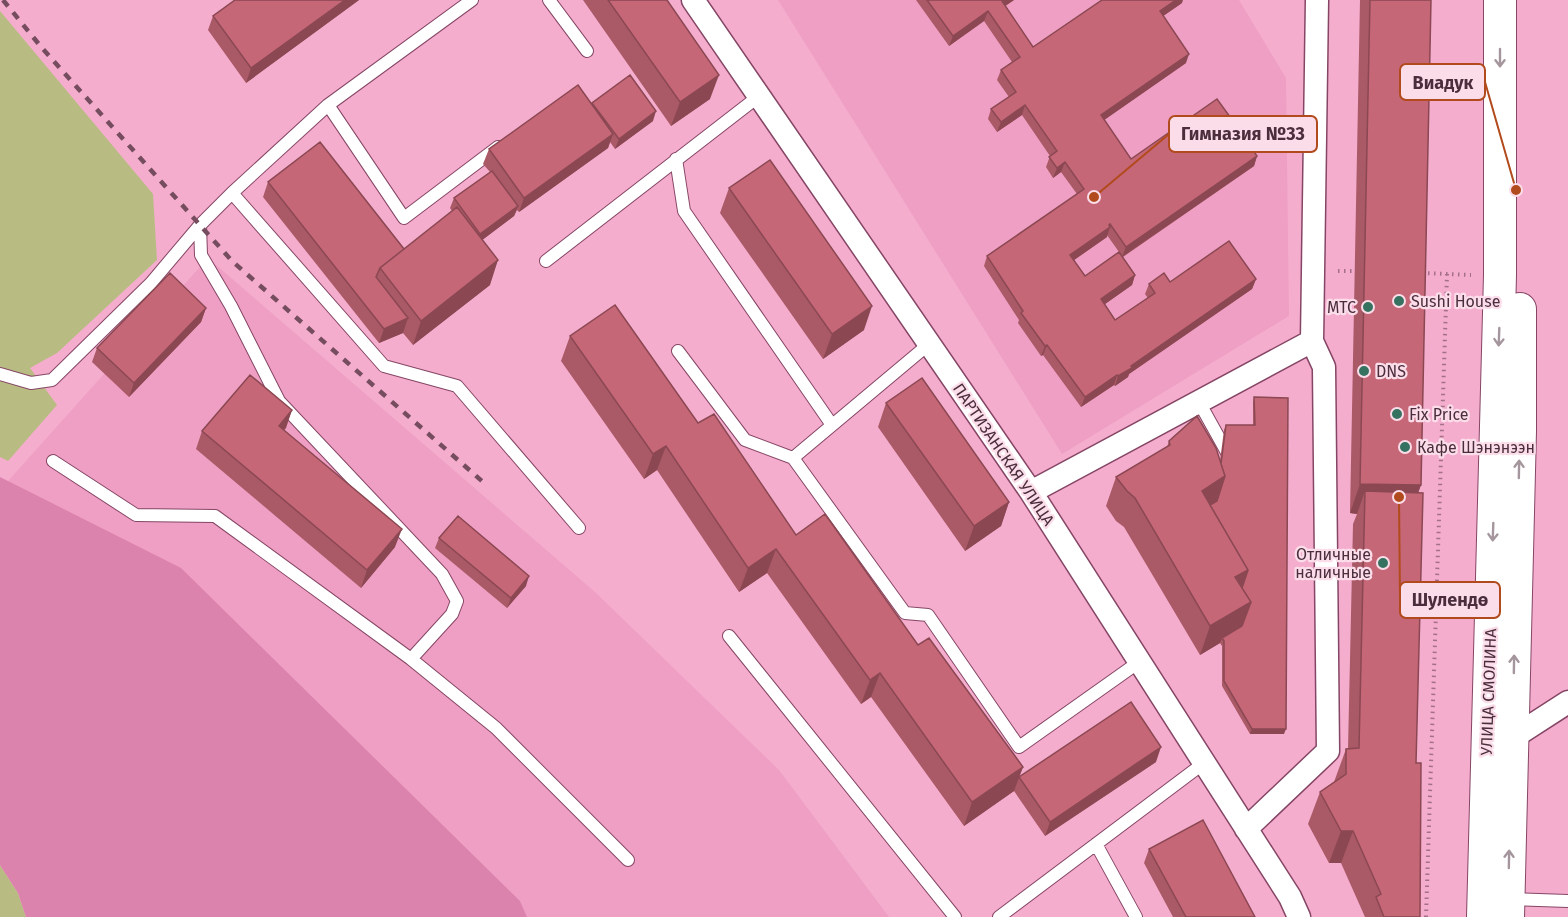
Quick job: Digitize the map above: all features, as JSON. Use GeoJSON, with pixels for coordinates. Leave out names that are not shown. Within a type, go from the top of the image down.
{"type":"FeatureCollection","features":[{"type":"Feature","properties":{"kind":"main road","name":"УЛИЦА СМОЛИНА"},"geometry":{"type":"LineString","coordinates":[[1496,905],[1499,746],[1500,0]]}},
{"type":"Feature","properties":{"kind":"main road"},"geometry":{"type":"LineString","coordinates":[[1499,746],[1520,431],[1521,0]]}},
{"type":"Feature","properties":{"kind":"street","name":"ПАРТИЗАНСКАЯ УЛИЦА"},"geometry":{"type":"LineString","coordinates":[[693,0],[1031,492],[1290,897],[1299,917]]}},
{"type":"Feature","properties":{"kind":"street"},"geometry":{"type":"LineString","coordinates":[[1246,829],[1328,752],[1324,367],[1312,341],[1317,0]]}},
{"type":"Feature","properties":{"kind":"street"},"geometry":{"type":"LineString","coordinates":[[1031,492],[1312,341]]}},
{"type":"Feature","properties":{"kind":"street"},"geometry":{"type":"LineString","coordinates":[[1499,746],[1568,702]]}},
{"type":"Feature","properties":{"kind":"lane"},"geometry":{"type":"LineString","coordinates":[[0,374],[31,383],[52,380],[151,283],[200,225],[232,193],[328,105],[472,0]]}},
{"type":"Feature","properties":{"kind":"lane"},"geometry":{"type":"LineString","coordinates":[[549,0],[586,51]]}},
{"type":"Feature","properties":{"kind":"lane"},"geometry":{"type":"LineString","coordinates":[[546,261],[759,96]]}},
{"type":"Feature","properties":{"kind":"lane"},"geometry":{"type":"LineString","coordinates":[[328,105],[404,218],[506,141]]}},
{"type":"Feature","properties":{"kind":"lane"},"geometry":{"type":"LineString","coordinates":[[676,159],[684,212],[832,425]]}},
{"type":"Feature","properties":{"kind":"lane"},"geometry":{"type":"LineString","coordinates":[[232,193],[384,366],[457,386],[579,528]]}},
{"type":"Feature","properties":{"kind":"lane"},"geometry":{"type":"LineString","coordinates":[[200,225],[201,255],[231,306],[279,401],[442,574],[457,601],[452,614],[411,659]]}},
{"type":"Feature","properties":{"kind":"lane"},"geometry":{"type":"LineString","coordinates":[[793,458],[929,344]]}},
{"type":"Feature","properties":{"kind":"lane"},"geometry":{"type":"LineString","coordinates":[[678,351],[745,440],[793,458],[905,613],[928,615],[1019,747],[1139,662]]}},
{"type":"Feature","properties":{"kind":"lane"},"geometry":{"type":"LineString","coordinates":[[1199,402],[1236,469]]}},
{"type":"Feature","properties":{"kind":"lane"},"geometry":{"type":"LineString","coordinates":[[53,461],[136,515],[215,516],[411,659],[496,728],[628,860]]}},
{"type":"Feature","properties":{"kind":"lane"},"geometry":{"type":"LineString","coordinates":[[729,636],[955,917]]}},
{"type":"Feature","properties":{"kind":"lane"},"geometry":{"type":"LineString","coordinates":[[999,917],[1204,763]]}},
{"type":"Feature","properties":{"kind":"lane"},"geometry":{"type":"LineString","coordinates":[[1096,844],[1136,917]]}},
{"type":"Feature","properties":{"kind":"lane"},"geometry":{"type":"LineString","coordinates":[[1496,905],[1568,901]]}},
{"type":"Feature","properties":{"kind":"path"},"geometry":{"type":"LineString","coordinates":[[1426,917],[1447,274]]}},
{"type":"Feature","properties":{"kind":"shaded area"},"geometry":{"type":"Polygon","coordinates":[[[778,0],[1239,0],[1286,78],[1289,316],[1062,454],[778,0]]]}},
{"type":"Feature","properties":{"kind":"shaded area"},"geometry":{"type":"Polygon","coordinates":[[[208,258],[595,592],[779,770],[889,917],[527,917],[520,901],[8,481],[208,258]]]}},
{"type":"Feature","properties":{"kind":"shaded area"},"geometry":{"type":"Polygon","coordinates":[[[0,477],[181,568],[520,901],[527,917],[26,917],[18,893],[0,865],[0,477]]]}},
{"type":"Feature","properties":{"kind":"green space"},"geometry":{"type":"Polygon","coordinates":[[[0,11],[153,194],[157,260],[57,353],[30,368],[57,405],[8,461],[0,457],[0,11]]]}},
{"type":"Feature","properties":{"kind":"green space"},"geometry":{"type":"Polygon","coordinates":[[[0,865],[18,893],[26,917],[0,917],[0,865]]]}},
{"type":"Feature","properties":{"kind":"building"},"geometry":{"type":"Polygon","coordinates":[[[235,0],[345,0],[251,68],[213,16],[235,0]]]}},
{"type":"Feature","properties":{"kind":"building"},"geometry":{"type":"Polygon","coordinates":[[[608,0],[667,0],[719,75],[680,102],[608,0]]]}},
{"type":"Feature","properties":{"kind":"building"},"geometry":{"type":"Polygon","coordinates":[[[927,0],[1004,0],[1002,1],[1033,47],[1102,0],[1176,0],[1160,11],[1189,54],[1101,115],[1131,159],[1217,99],[1233,121],[1235,119],[1257,156],[1126,247],[1110,224],[1110,227],[1070,255],[1085,276],[1119,252],[1135,275],[1101,299],[1115,320],[1155,293],[1149,284],[1164,273],[1170,282],[1229,241],[1256,279],[1131,366],[1132,368],[1117,375],[1085,397],[1021,313],[1023,311],[987,256],[1084,189],[1065,162],[1057,168],[1049,157],[1057,151],[1025,105],[1001,122],[991,109],[1016,92],[1001,70],[1020,57],[988,11],[953,36],[927,0]]]}},
{"type":"Feature","properties":{"kind":"building"},"geometry":{"type":"Polygon","coordinates":[[[1370,0],[1431,0],[1421,485],[1360,484],[1370,0]]]}},
{"type":"Feature","properties":{"kind":"building"},"geometry":{"type":"Polygon","coordinates":[[[630,75],[656,111],[619,139],[592,103],[630,75]]]}},
{"type":"Feature","properties":{"kind":"building"},"geometry":{"type":"Polygon","coordinates":[[[578,85],[613,134],[524,198],[489,149],[578,85]]]}},
{"type":"Feature","properties":{"kind":"building"},"geometry":{"type":"Polygon","coordinates":[[[320,142],[404,249],[380,268],[376,277],[408,318],[384,329],[268,182],[320,142]]]}},
{"type":"Feature","properties":{"kind":"building"},"geometry":{"type":"Polygon","coordinates":[[[770,160],[872,306],[832,334],[729,188],[770,160]]]}},
{"type":"Feature","properties":{"kind":"building"},"geometry":{"type":"Polygon","coordinates":[[[492,171],[518,206],[480,234],[454,198],[492,171]]]}},
{"type":"Feature","properties":{"kind":"building"},"geometry":{"type":"Polygon","coordinates":[[[457,207],[498,260],[421,321],[380,268],[457,207]]]}},
{"type":"Feature","properties":{"kind":"building"},"geometry":{"type":"Polygon","coordinates":[[[170,273],[206,308],[134,383],[97,348],[170,273]]]}},
{"type":"Feature","properties":{"kind":"building"},"geometry":{"type":"Polygon","coordinates":[[[615,305],[698,423],[714,414],[796,535],[825,514],[918,645],[929,638],[1023,767],[972,802],[880,673],[870,680],[776,549],[748,568],[666,446],[653,454],[570,336],[615,305]]]}},
{"type":"Feature","properties":{"kind":"building"},"geometry":{"type":"Polygon","coordinates":[[[250,375],[292,410],[279,426],[402,529],[367,570],[202,431],[250,375]]]}},
{"type":"Feature","properties":{"kind":"building"},"geometry":{"type":"Polygon","coordinates":[[[922,378],[1009,502],[974,526],[886,403],[922,378]]]}},
{"type":"Feature","properties":{"kind":"building"},"geometry":{"type":"Polygon","coordinates":[[[1254,397],[1288,398],[1286,729],[1252,729],[1224,681],[1224,641],[1222,638],[1242,626],[1251,602],[1242,588],[1248,570],[1210,505],[1217,501],[1225,476],[1221,464],[1226,425],[1255,425],[1254,397]]]}},
{"type":"Feature","properties":{"kind":"building"},"geometry":{"type":"Polygon","coordinates":[[[1197,416],[1216,448],[1225,476],[1202,491],[1248,570],[1235,577],[1251,602],[1210,626],[1135,498],[1116,477],[1170,445],[1169,441],[1197,416]]]}},
{"type":"Feature","properties":{"kind":"building"},"geometry":{"type":"Polygon","coordinates":[[[1365,491],[1423,493],[1416,763],[1421,763],[1420,917],[1384,917],[1376,897],[1381,894],[1353,831],[1341,831],[1320,792],[1346,774],[1346,749],[1359,748],[1365,491]]]}},
{"type":"Feature","properties":{"kind":"building"},"geometry":{"type":"Polygon","coordinates":[[[458,516],[529,576],[511,598],[439,538],[458,516]]]}},
{"type":"Feature","properties":{"kind":"building"},"geometry":{"type":"Polygon","coordinates":[[[1131,702],[1161,747],[1050,822],[1019,777],[1131,702]]]}},
{"type":"Feature","properties":{"kind":"building"},"geometry":{"type":"Polygon","coordinates":[[[1203,820],[1255,917],[1186,917],[1149,849],[1203,820]]]}},
{"type":"Feature","properties":{"kind":"railway"},"geometry":{"type":"LineString","coordinates":[[3,0],[42,48],[232,261],[483,482]]}},
{"type":"Feature","properties":{"kind":"place","name":"Виадук"},"geometry":{"type":"Point","coordinates":[1516,190]}},
{"type":"Feature","properties":{"kind":"place","name":"Гимназия №33"},"geometry":{"type":"Point","coordinates":[1094,197]}},
{"type":"Feature","properties":{"kind":"place","name":"Sushi House"},"geometry":{"type":"Point","coordinates":[1399,301]}},
{"type":"Feature","properties":{"kind":"place","name":"МТС"},"geometry":{"type":"Point","coordinates":[1368,307]}},
{"type":"Feature","properties":{"kind":"place","name":"DNS"},"geometry":{"type":"Point","coordinates":[1364,371]}},
{"type":"Feature","properties":{"kind":"place","name":"Fix Price"},"geometry":{"type":"Point","coordinates":[1397,414]}},
{"type":"Feature","properties":{"kind":"place","name":"Кафе Шэнэнээн"},"geometry":{"type":"Point","coordinates":[1405,447]}},
{"type":"Feature","properties":{"kind":"place","name":"Шулендө"},"geometry":{"type":"Point","coordinates":[1399,497]}},
{"type":"Feature","properties":{"kind":"place","name":"Отличные наличные"},"geometry":{"type":"Point","coordinates":[1383,563]}}]}
